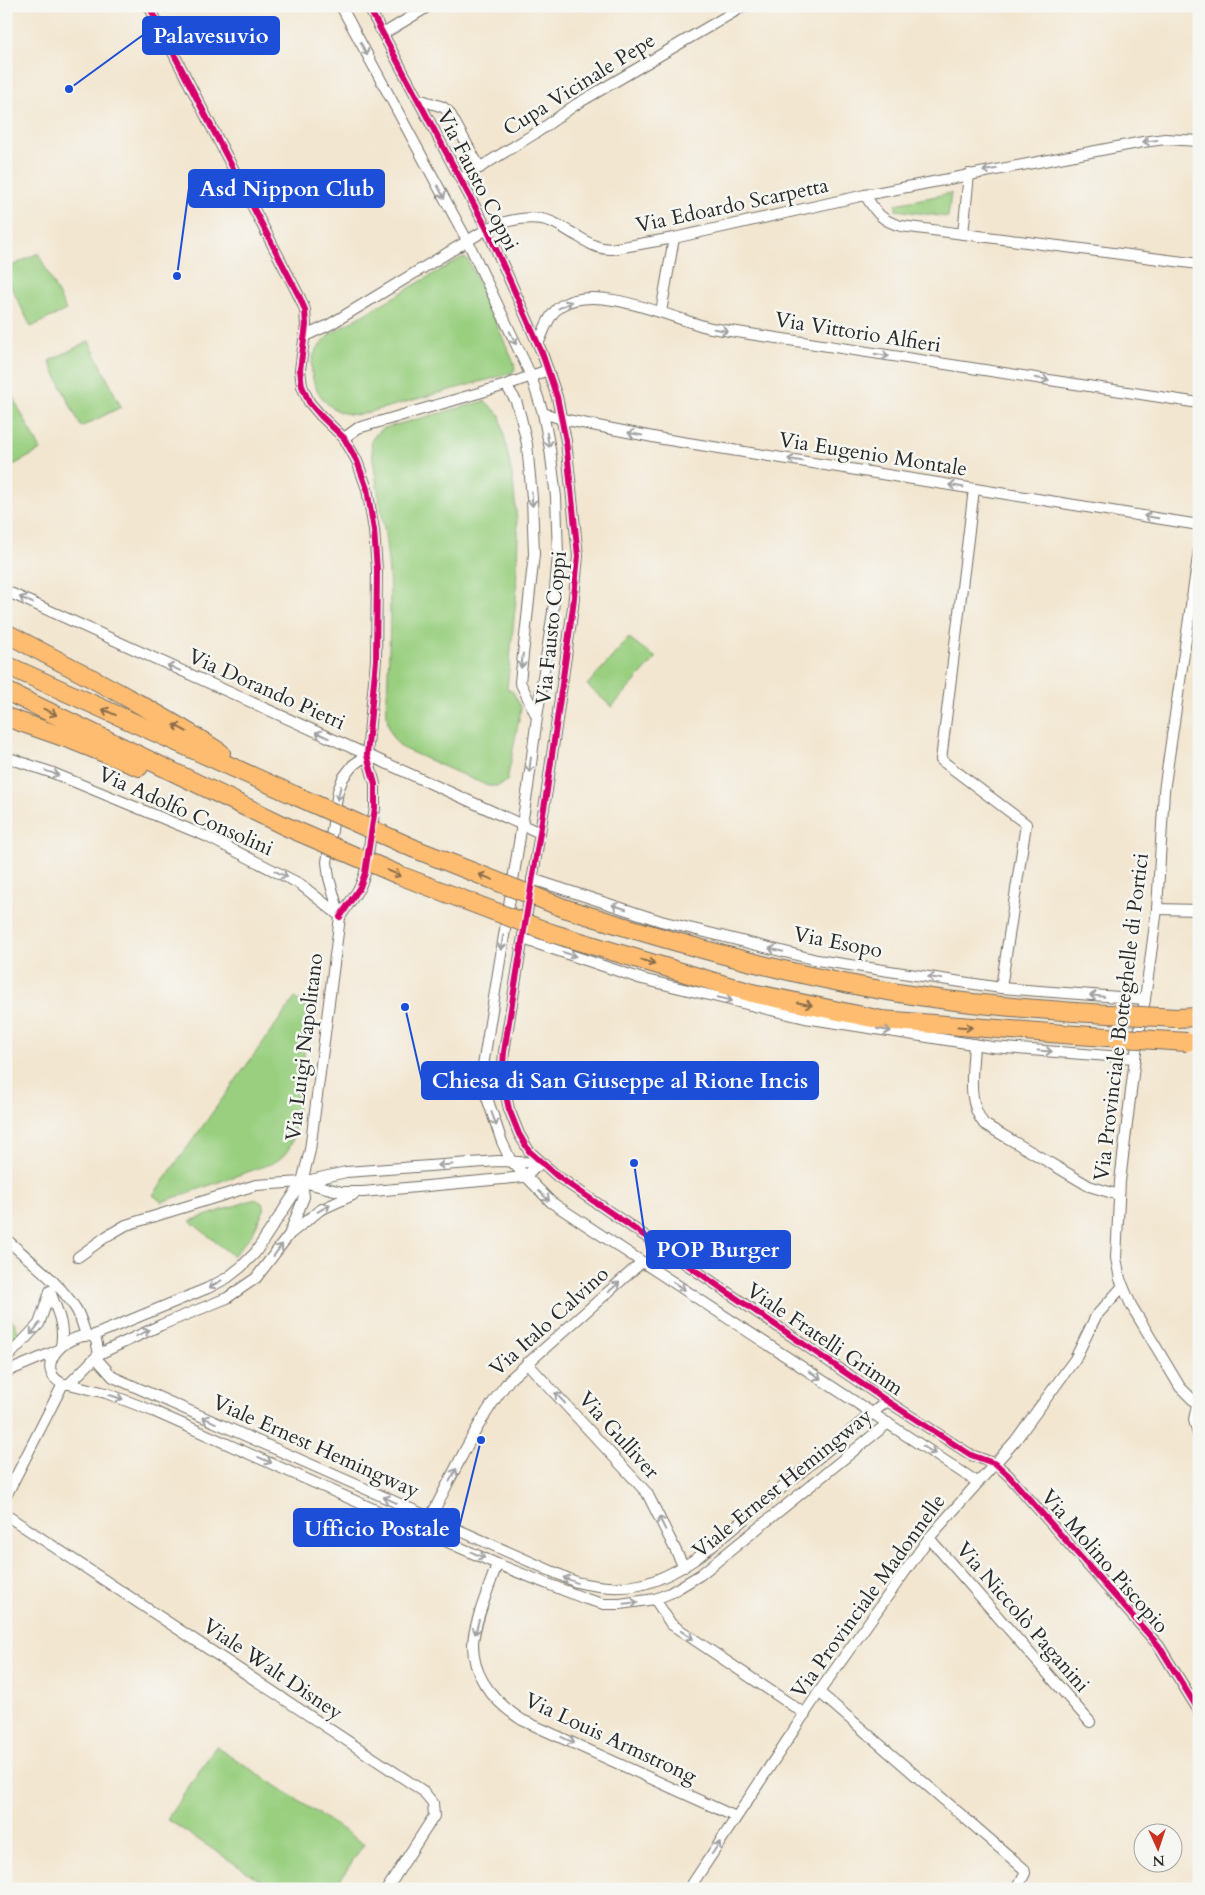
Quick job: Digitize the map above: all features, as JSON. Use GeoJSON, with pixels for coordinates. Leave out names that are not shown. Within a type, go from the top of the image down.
{"type":"FeatureCollection","features":[{"type":"Feature","properties":{"kind":"highway"},"geometry":{"type":"LineString","coordinates":[[6,633],[200,740],[265,782]]}},
{"type":"Feature","properties":{"kind":"highway"},"geometry":{"type":"LineString","coordinates":[[6,665],[415,849],[564,908],[666,940],[767,966],[870,987],[971,1003],[1074,1012],[1199,1017]]}},
{"type":"Feature","properties":{"kind":"highway"},"geometry":{"type":"LineString","coordinates":[[6,691],[285,826]]}},
{"type":"Feature","properties":{"kind":"highway"},"geometry":{"type":"LineString","coordinates":[[6,717],[70,739],[285,826],[399,875],[551,933],[752,993],[882,1020],[1076,1035],[1199,1042]]}},
{"type":"Feature","properties":{"kind":"street","name":"Via Luigi Napolitano"},"geometry":{"type":"LineString","coordinates":[[149,6],[300,298],[305,310],[306,325],[300,370],[302,386],[309,402],[344,438],[357,461],[367,489],[374,530],[377,570],[376,660],[366,755],[375,784],[375,808],[365,873],[360,887],[340,917]]}},
{"type":"Feature","properties":{"kind":"street","name":"Via Fausto Coppi"},"geometry":{"type":"LineString","coordinates":[[341,6],[468,242],[531,376],[543,413],[549,441],[556,496],[558,555],[553,612],[483,1066],[484,1089],[500,1136],[511,1161]]}},
{"type":"Feature","properties":{"kind":"street","name":"Via Fausto Coppi"},"geometry":{"type":"LineString","coordinates":[[368,6],[487,229],[538,344],[548,370],[562,419],[573,498],[578,556],[573,607],[540,832],[504,1052],[502,1078],[509,1109],[519,1134],[530,1151],[542,1163]]}},
{"type":"Feature","properties":{"kind":"street"},"geometry":{"type":"LineString","coordinates":[[383,34],[429,6]]}},
{"type":"Feature","properties":{"kind":"street","name":"Cupa Vicinale Pepe"},"geometry":{"type":"LineString","coordinates":[[461,179],[540,131],[575,104],[744,6]]}},
{"type":"Feature","properties":{"kind":"street","name":"Via Fausto Coppi"},"geometry":{"type":"LineString","coordinates":[[418,99],[442,107],[449,112],[480,168]]}},
{"type":"Feature","properties":{"kind":"street","name":"Via Edoardo Scarpetta"},"geometry":{"type":"LineString","coordinates":[[305,336],[329,325],[487,229],[517,219],[546,220],[590,244],[606,249],[674,238],[865,195],[969,174],[1143,142],[1165,139],[1199,141]]}},
{"type":"Feature","properties":{"kind":"street"},"geometry":{"type":"LineString","coordinates":[[963,234],[969,174]]}},
{"type":"Feature","properties":{"kind":"street"},"geometry":{"type":"LineString","coordinates":[[865,195],[878,215],[893,224],[1199,264]]}},
{"type":"Feature","properties":{"kind":"street"},"geometry":{"type":"LineString","coordinates":[[661,312],[674,238]]}},
{"type":"Feature","properties":{"kind":"street","name":"Via Vittorio Alfieri"},"geometry":{"type":"LineString","coordinates":[[538,344],[555,312],[561,305],[583,299],[608,299],[633,303],[711,328],[1199,404]]}},
{"type":"Feature","properties":{"kind":"street"},"geometry":{"type":"LineString","coordinates":[[344,438],[358,428],[506,385],[548,370]]}},
{"type":"Feature","properties":{"kind":"street","name":"Via Fausto Coppi"},"geometry":{"type":"LineString","coordinates":[[506,385],[516,401],[528,444],[534,554],[520,682],[536,716]]}},
{"type":"Feature","properties":{"kind":"street","name":"Via Eugenio Montale"},"geometry":{"type":"LineString","coordinates":[[543,413],[562,419],[663,440],[1199,525]]}},
{"type":"Feature","properties":{"kind":"street"},"geometry":{"type":"LineString","coordinates":[[974,489],[941,760],[1026,824],[1001,988]]}},
{"type":"Feature","properties":{"kind":"street","name":"Via Provinciale Botteghelle di Portici"},"geometry":{"type":"LineString","coordinates":[[1198,1406],[1180,1387],[1132,1305],[1117,1269],[1116,1258],[1119,1194],[1135,1058],[1146,999],[1157,910],[1164,790],[1199,550]]}},
{"type":"Feature","properties":{"kind":"street","name":"Via Dorando Pietri"},"geometry":{"type":"LineString","coordinates":[[6,591],[540,832]]}},
{"type":"Feature","properties":{"kind":"street","name":"Via Luigi Napolitano"},"geometry":{"type":"LineString","coordinates":[[302,1182],[310,1150],[340,917],[329,878],[328,862],[338,791],[343,778],[353,765],[366,755]]}},
{"type":"Feature","properties":{"kind":"street","name":"Via Adolfo Consolini"},"geometry":{"type":"LineString","coordinates":[[6,757],[53,773],[208,837],[300,884],[340,917]]}},
{"type":"Feature","properties":{"kind":"street","name":"Via Esopo"},"geometry":{"type":"LineString","coordinates":[[532,879],[661,921],[817,960],[1001,988],[1146,999]]}},
{"type":"Feature","properties":{"kind":"street"},"geometry":{"type":"LineString","coordinates":[[1157,910],[1199,910]]}},
{"type":"Feature","properties":{"kind":"street"},"geometry":{"type":"LineString","coordinates":[[523,939],[642,979],[805,1018],[992,1047],[1135,1058]]}},
{"type":"Feature","properties":{"kind":"street"},"geometry":{"type":"LineString","coordinates":[[974,1044],[972,1096],[978,1117],[984,1124],[1089,1186],[1119,1194]]}},
{"type":"Feature","properties":{"kind":"street"},"geometry":{"type":"LineString","coordinates":[[78,1257],[126,1225],[256,1185],[302,1182],[346,1172],[511,1161],[542,1163]]}},
{"type":"Feature","properties":{"kind":"street","name":"Viale Fratelli Grimm"},"geometry":{"type":"LineString","coordinates":[[511,1161],[524,1177],[551,1202],[977,1482]]}},
{"type":"Feature","properties":{"kind":"street"},"geometry":{"type":"LineString","coordinates":[[302,1182],[342,1192],[363,1192],[524,1177],[542,1163]]}},
{"type":"Feature","properties":{"kind":"street","name":"Viale Fratelli Grimm"},"geometry":{"type":"LineString","coordinates":[[542,1163],[557,1176],[886,1401],[971,1455],[996,1464]]}},
{"type":"Feature","properties":{"kind":"street"},"geometry":{"type":"LineString","coordinates":[[6,1496],[66,1384],[97,1356],[161,1325],[227,1298],[256,1278],[289,1234],[304,1197],[302,1182]]}},
{"type":"Feature","properties":{"kind":"street"},"geometry":{"type":"LineString","coordinates":[[6,1372],[35,1360],[76,1338],[89,1336],[208,1288],[227,1278],[255,1253],[302,1182]]}},
{"type":"Feature","properties":{"kind":"street"},"geometry":{"type":"LineString","coordinates":[[289,1234],[320,1210],[339,1200],[363,1192]]}},
{"type":"Feature","properties":{"kind":"street","name":"Viale Ernest Hemingway"},"geometry":{"type":"LineString","coordinates":[[6,1239],[42,1272],[76,1310],[89,1336],[96,1340],[97,1356],[113,1377],[576,1582],[597,1588],[637,1586],[659,1580],[684,1567],[886,1401]]}},
{"type":"Feature","properties":{"kind":"street","name":"Via Italo Calvino"},"geometry":{"type":"LineString","coordinates":[[430,1518],[496,1397],[510,1379],[642,1262]]}},
{"type":"Feature","properties":{"kind":"street"},"geometry":{"type":"LineString","coordinates":[[42,1272],[62,1326],[63,1334],[50,1368]]}},
{"type":"Feature","properties":{"kind":"street","name":"Via Provinciale Madonnelle"},"geometry":{"type":"LineString","coordinates":[[689,1889],[819,1692],[929,1538],[977,1482],[1016,1441],[1075,1359],[1102,1309],[1123,1286]]}},
{"type":"Feature","properties":{"kind":"street"},"geometry":{"type":"LineString","coordinates":[[6,1359],[39,1324],[50,1292]]}},
{"type":"Feature","properties":{"kind":"street"},"geometry":{"type":"LineString","coordinates":[[35,1360],[44,1361],[50,1368],[51,1374],[58,1381],[66,1384]]}},
{"type":"Feature","properties":{"kind":"street","name":"Via Gulliver"},"geometry":{"type":"LineString","coordinates":[[527,1364],[644,1488],[684,1567]]}},
{"type":"Feature","properties":{"kind":"street","name":"Viale Ernest Hemingway"},"geometry":{"type":"LineString","coordinates":[[66,1384],[106,1393],[153,1411],[497,1564],[586,1599],[604,1604],[656,1599],[700,1575],[888,1423],[886,1401]]}},
{"type":"Feature","properties":{"kind":"street"},"geometry":{"type":"LineString","coordinates":[[1198,1406],[1194,1420],[1199,1438]]}},
{"type":"Feature","properties":{"kind":"street","name":"Via Molino Piscopio"},"geometry":{"type":"LineString","coordinates":[[996,1464],[1159,1646],[1199,1711]]}},
{"type":"Feature","properties":{"kind":"street","name":"Viale Walt Disney"},"geometry":{"type":"LineString","coordinates":[[6,1515],[423,1791],[434,1809],[432,1822],[387,1889]]}},
{"type":"Feature","properties":{"kind":"street","name":"Via Niccolò Paganini"},"geometry":{"type":"LineString","coordinates":[[929,1538],[1090,1722]]}},
{"type":"Feature","properties":{"kind":"street","name":"Via Louis Armstrong"},"geometry":{"type":"LineString","coordinates":[[497,1564],[476,1629],[473,1645],[479,1674],[487,1690],[499,1703],[522,1720],[736,1817]]}},
{"type":"Feature","properties":{"kind":"street"},"geometry":{"type":"LineString","coordinates":[[656,1599],[671,1624],[805,1714]]}},
{"type":"Feature","properties":{"kind":"street"},"geometry":{"type":"LineString","coordinates":[[819,1692],[1024,1869],[1025,1873],[1017,1889]]}},
{"type":"Feature","properties":{"kind":"green space"},"geometry":{"type":"Polygon","coordinates":[[[951,193],[948,217],[896,210],[896,204],[951,193]]]}},
{"type":"Feature","properties":{"kind":"green space"},"geometry":{"type":"Polygon","coordinates":[[[38,253],[66,310],[31,327],[6,276],[6,269],[38,253]]]}},
{"type":"Feature","properties":{"kind":"green space"},"geometry":{"type":"Polygon","coordinates":[[[461,258],[466,258],[469,262],[514,363],[515,369],[512,373],[359,415],[341,412],[329,405],[323,399],[314,383],[312,366],[313,357],[317,349],[330,334],[461,258]]]}},
{"type":"Feature","properties":{"kind":"green space"},"geometry":{"type":"Polygon","coordinates":[[[89,341],[121,407],[81,427],[49,361],[89,341]]]}},
{"type":"Feature","properties":{"kind":"green space"},"geometry":{"type":"Polygon","coordinates":[[[6,388],[8,388],[41,450],[6,469],[6,388]]]}},
{"type":"Feature","properties":{"kind":"green space"},"geometry":{"type":"Polygon","coordinates":[[[485,401],[500,415],[513,480],[518,533],[516,598],[507,689],[513,692],[521,708],[507,781],[498,786],[488,786],[404,749],[398,744],[391,733],[387,712],[390,620],[388,562],[371,441],[384,428],[485,401]]]}},
{"type":"Feature","properties":{"kind":"green space"},"geometry":{"type":"Polygon","coordinates":[[[629,638],[656,658],[612,707],[587,685],[629,638]]]}},
{"type":"Feature","properties":{"kind":"green space"},"geometry":{"type":"Polygon","coordinates":[[[295,998],[310,1008],[294,1135],[287,1152],[273,1163],[162,1202],[153,1195],[295,998]]]}},
{"type":"Feature","properties":{"kind":"green space"},"geometry":{"type":"Polygon","coordinates":[[[255,1199],[262,1203],[264,1210],[252,1234],[233,1256],[190,1221],[255,1199]]]}},
{"type":"Feature","properties":{"kind":"green space"},"geometry":{"type":"Polygon","coordinates":[[[6,1315],[14,1322],[22,1341],[6,1351],[6,1315]]]}},
{"type":"Feature","properties":{"kind":"green space"},"geometry":{"type":"Polygon","coordinates":[[[216,1746],[364,1844],[334,1889],[273,1889],[167,1819],[216,1746]]]}},
{"type":"Feature","properties":{"kind":"cycle path"},"geometry":{"type":"LineString","coordinates":[[149,6],[300,298],[305,310],[306,325],[300,370],[302,386],[309,402],[344,438],[357,461],[367,489],[374,530],[377,570],[376,660],[367,755],[375,784],[375,808],[365,873],[360,887],[340,917]]}},
{"type":"Feature","properties":{"kind":"cycle path"},"geometry":{"type":"LineString","coordinates":[[368,6],[487,229],[542,353],[557,397],[566,441],[578,556],[573,607],[547,790],[504,1052],[502,1079],[509,1109],[519,1134],[529,1151],[557,1176],[887,1401],[971,1455],[996,1464],[1009,1476],[1159,1646],[1199,1711]]}},
{"type":"Feature","properties":{"kind":"place","name":"Palavesuvio"},"geometry":{"type":"Point","coordinates":[69,89]}},
{"type":"Feature","properties":{"kind":"place","name":"Asd Nippon Club"},"geometry":{"type":"Point","coordinates":[177,276]}},
{"type":"Feature","properties":{"kind":"place","name":"Chiesa di San Giuseppe al Rione Incis"},"geometry":{"type":"Point","coordinates":[405,1007]}},
{"type":"Feature","properties":{"kind":"place","name":"POP Burger"},"geometry":{"type":"Point","coordinates":[634,1163]}},
{"type":"Feature","properties":{"kind":"place","name":"Ufficio Postale"},"geometry":{"type":"Point","coordinates":[481,1440]}}]}
